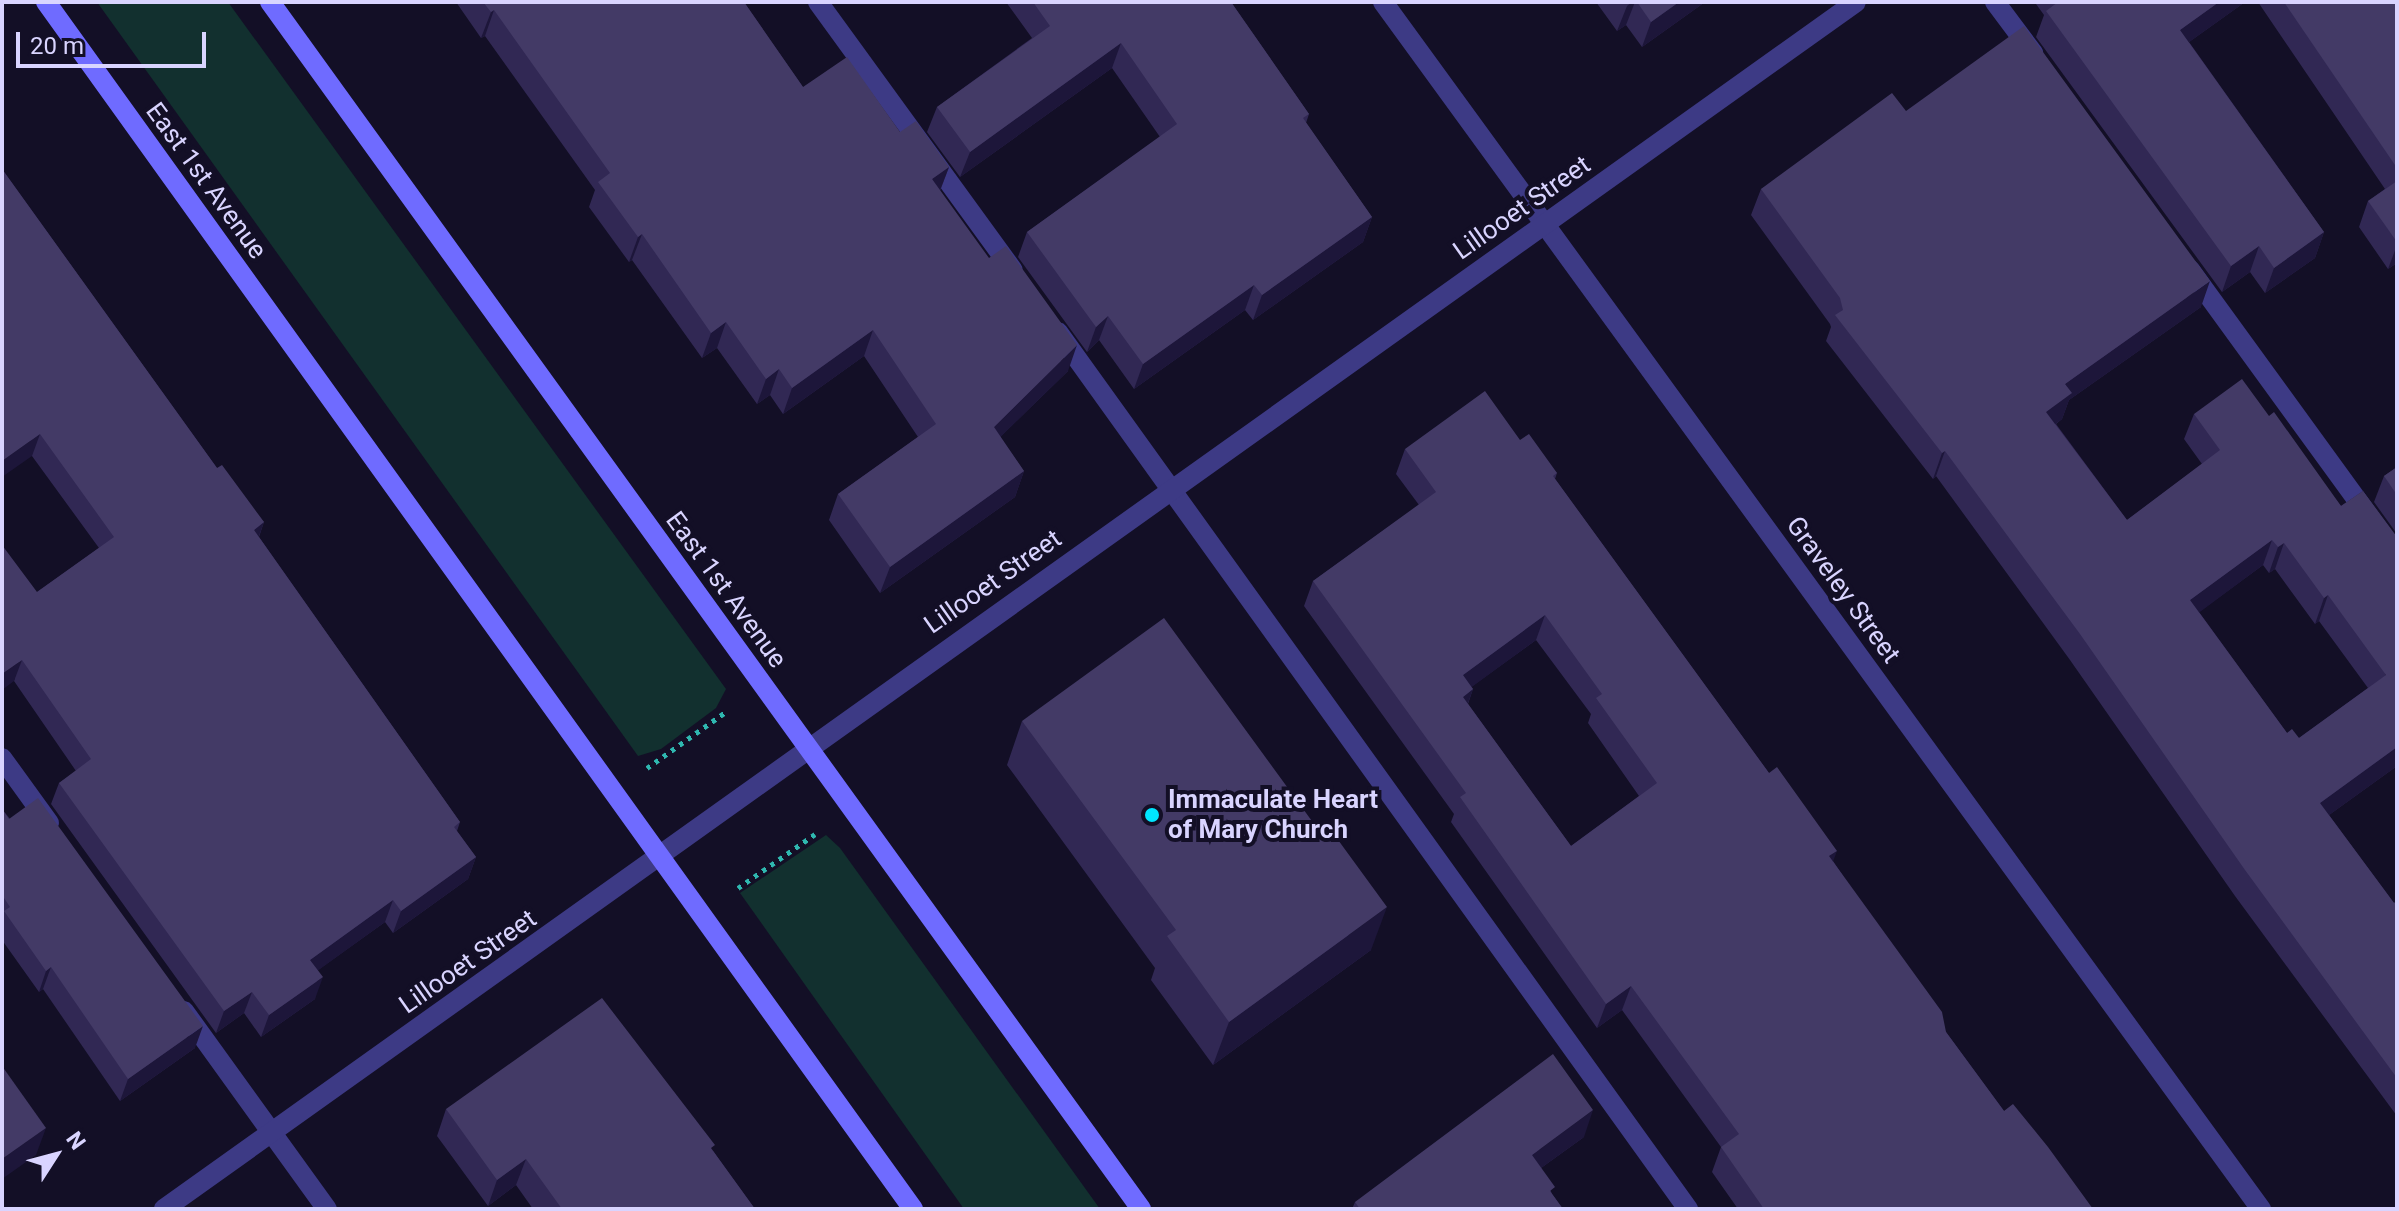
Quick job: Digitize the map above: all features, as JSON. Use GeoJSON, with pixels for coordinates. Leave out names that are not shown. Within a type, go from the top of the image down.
{"type":"FeatureCollection","features":[{"type":"Feature","properties":{"kind":"main road","name":"East 1st Avenue"},"geometry":{"type":"LineString","coordinates":[[46,2],[913,1209]]}},
{"type":"Feature","properties":{"kind":"main road","name":"East 1st Avenue"},"geometry":{"type":"LineString","coordinates":[[270,2],[1141,1209]]}},
{"type":"Feature","properties":{"kind":"street"},"geometry":{"type":"LineString","coordinates":[[818,2],[1023,283]]}},
{"type":"Feature","properties":{"kind":"street","name":"Graveley Street"},"geometry":{"type":"LineString","coordinates":[[1383,2],[2261,1209]]}},
{"type":"Feature","properties":{"kind":"street","name":"Lillooet Street"},"geometry":{"type":"LineString","coordinates":[[164,1209],[661,858],[1171,488],[1856,2]]}},
{"type":"Feature","properties":{"kind":"street"},"geometry":{"type":"LineString","coordinates":[[1995,2],[2042,66]]}},
{"type":"Feature","properties":{"kind":"street"},"geometry":{"type":"LineString","coordinates":[[2173,246],[2397,555]]}},
{"type":"Feature","properties":{"kind":"street"},"geometry":{"type":"LineString","coordinates":[[1041,309],[1688,1209]]}},
{"type":"Feature","properties":{"kind":"street"},"geometry":{"type":"LineString","coordinates":[[2,758],[58,835]]}},
{"type":"Feature","properties":{"kind":"street"},"geometry":{"type":"LineString","coordinates":[[169,990],[327,1209]]}},
{"type":"Feature","properties":{"kind":"path"},"geometry":{"type":"LineString","coordinates":[[646,768],[734,706]]}},
{"type":"Feature","properties":{"kind":"path"},"geometry":{"type":"LineString","coordinates":[[731,893],[822,828]]}},
{"type":"Feature","properties":{"kind":"green space"},"geometry":{"type":"Polygon","coordinates":[[[97,2],[228,2],[726,689],[716,708],[661,749],[638,756],[97,2]]]}},
{"type":"Feature","properties":{"kind":"green space"},"geometry":{"type":"Polygon","coordinates":[[[826,835],[840,848],[1100,1209],[964,1209],[740,893],[826,835]]]}},
{"type":"Feature","properties":{"kind":"building"},"geometry":{"type":"Polygon","coordinates":[[[483,2],[744,2],[803,87],[847,57],[900,132],[916,121],[949,167],[932,179],[989,258],[1006,246],[1077,345],[994,427],[1024,471],[890,567],[838,494],[936,424],[873,330],[792,388],[779,369],[766,379],[726,322],[711,333],[642,234],[638,237],[598,182],[610,173],[494,10],[491,12],[483,2]]]}},
{"type":"Feature","properties":{"kind":"building"},"geometry":{"type":"Polygon","coordinates":[[[1033,2],[1231,2],[1309,114],[1303,118],[1372,217],[1262,295],[1254,285],[1143,364],[1108,316],[1096,327],[1027,232],[1177,124],[1121,43],[970,152],[937,107],[1050,26],[1033,2]]]}},
{"type":"Feature","properties":{"kind":"building"},"geometry":{"type":"Polygon","coordinates":[[[1637,2],[1679,2],[1651,22],[1637,2]]]}},
{"type":"Feature","properties":{"kind":"building"},"geometry":{"type":"Polygon","coordinates":[[[2058,2],[2219,2],[2180,30],[2324,232],[2274,268],[2259,246],[2231,266],[2046,11],[2058,2]]]}},
{"type":"Feature","properties":{"kind":"building"},"geometry":{"type":"Polygon","coordinates":[[[2284,2],[2397,2],[2397,168],[2284,2]]]}},
{"type":"Feature","properties":{"kind":"building"},"geometry":{"type":"Polygon","coordinates":[[[2024,26],[2210,281],[2065,384],[2072,393],[2046,412],[2127,520],[2220,450],[2194,414],[2242,379],[2269,416],[2274,412],[2341,506],[2363,491],[2397,537],[2397,747],[2320,803],[2394,903],[2397,901],[2397,1078],[2245,870],[2080,634],[1945,451],[1942,453],[1835,315],[1843,310],[1840,298],[1761,189],[1892,93],[1906,111],[2024,26]],[[2272,540],[2190,600],[2287,733],[2292,729],[2299,738],[2386,675],[2328,595],[2324,598],[2284,543],[2278,547],[2272,540]]]}},
{"type":"Feature","properties":{"kind":"building"},"geometry":{"type":"Polygon","coordinates":[[[2,169],[217,468],[222,465],[264,522],[254,530],[460,822],[454,827],[476,857],[401,911],[393,900],[310,960],[323,977],[269,1015],[252,992],[224,1011],[59,783],[91,759],[22,660],[2,674],[2,545],[37,592],[114,537],[40,434],[2,461],[2,169]]]}},
{"type":"Feature","properties":{"kind":"building"},"geometry":{"type":"Polygon","coordinates":[[[2397,181],[2397,242],[2368,201],[2397,181]]]}},
{"type":"Feature","properties":{"kind":"building"},"geometry":{"type":"Polygon","coordinates":[[[1485,391],[1520,440],[1529,434],[1557,473],[1553,476],[1769,773],[1777,767],[1837,851],[1829,856],[1942,1012],[1946,1032],[2004,1111],[2013,1104],[2093,1209],[1764,1209],[1721,1147],[1739,1134],[1631,986],[1606,1004],[1460,797],[1466,793],[1313,581],[1436,492],[1405,449],[1485,391]],[[1545,615],[1463,675],[1473,689],[1463,697],[1571,846],[1657,783],[1596,698],[1602,694],[1545,615]]]}},
{"type":"Feature","properties":{"kind":"building"},"geometry":{"type":"Polygon","coordinates":[[[2397,467],[2397,495],[2384,476],[2397,467]]]}},
{"type":"Feature","properties":{"kind":"building","name":"Immaculate Heart of Mary Church"},"geometry":{"type":"Polygon","coordinates":[[[1164,618],[1317,828],[1325,822],[1387,907],[1229,1022],[1167,936],[1176,930],[1022,721],[1164,618]]]}},
{"type":"Feature","properties":{"kind":"building"},"geometry":{"type":"Polygon","coordinates":[[[38,798],[203,1026],[128,1079],[51,967],[46,971],[4,911],[10,907],[2,895],[2,809],[9,819],[38,798]]]}},
{"type":"Feature","properties":{"kind":"building"},"geometry":{"type":"Polygon","coordinates":[[[602,998],[715,1145],[711,1148],[755,1209],[562,1209],[526,1159],[497,1180],[446,1109],[602,998]]]}},
{"type":"Feature","properties":{"kind":"building"},"geometry":{"type":"Polygon","coordinates":[[[1553,1054],[1593,1110],[1532,1155],[1555,1187],[1550,1191],[1563,1209],[1360,1209],[1355,1202],[1553,1054]]]}},
{"type":"Feature","properties":{"kind":"building"},"geometry":{"type":"Polygon","coordinates":[[[2,1066],[46,1128],[2,1159],[2,1066]]]}},
{"type":"Feature","properties":{"kind":"place","name":"Immaculate Heart of Mary Church"},"geometry":{"type":"Point","coordinates":[1152,815]}}]}
